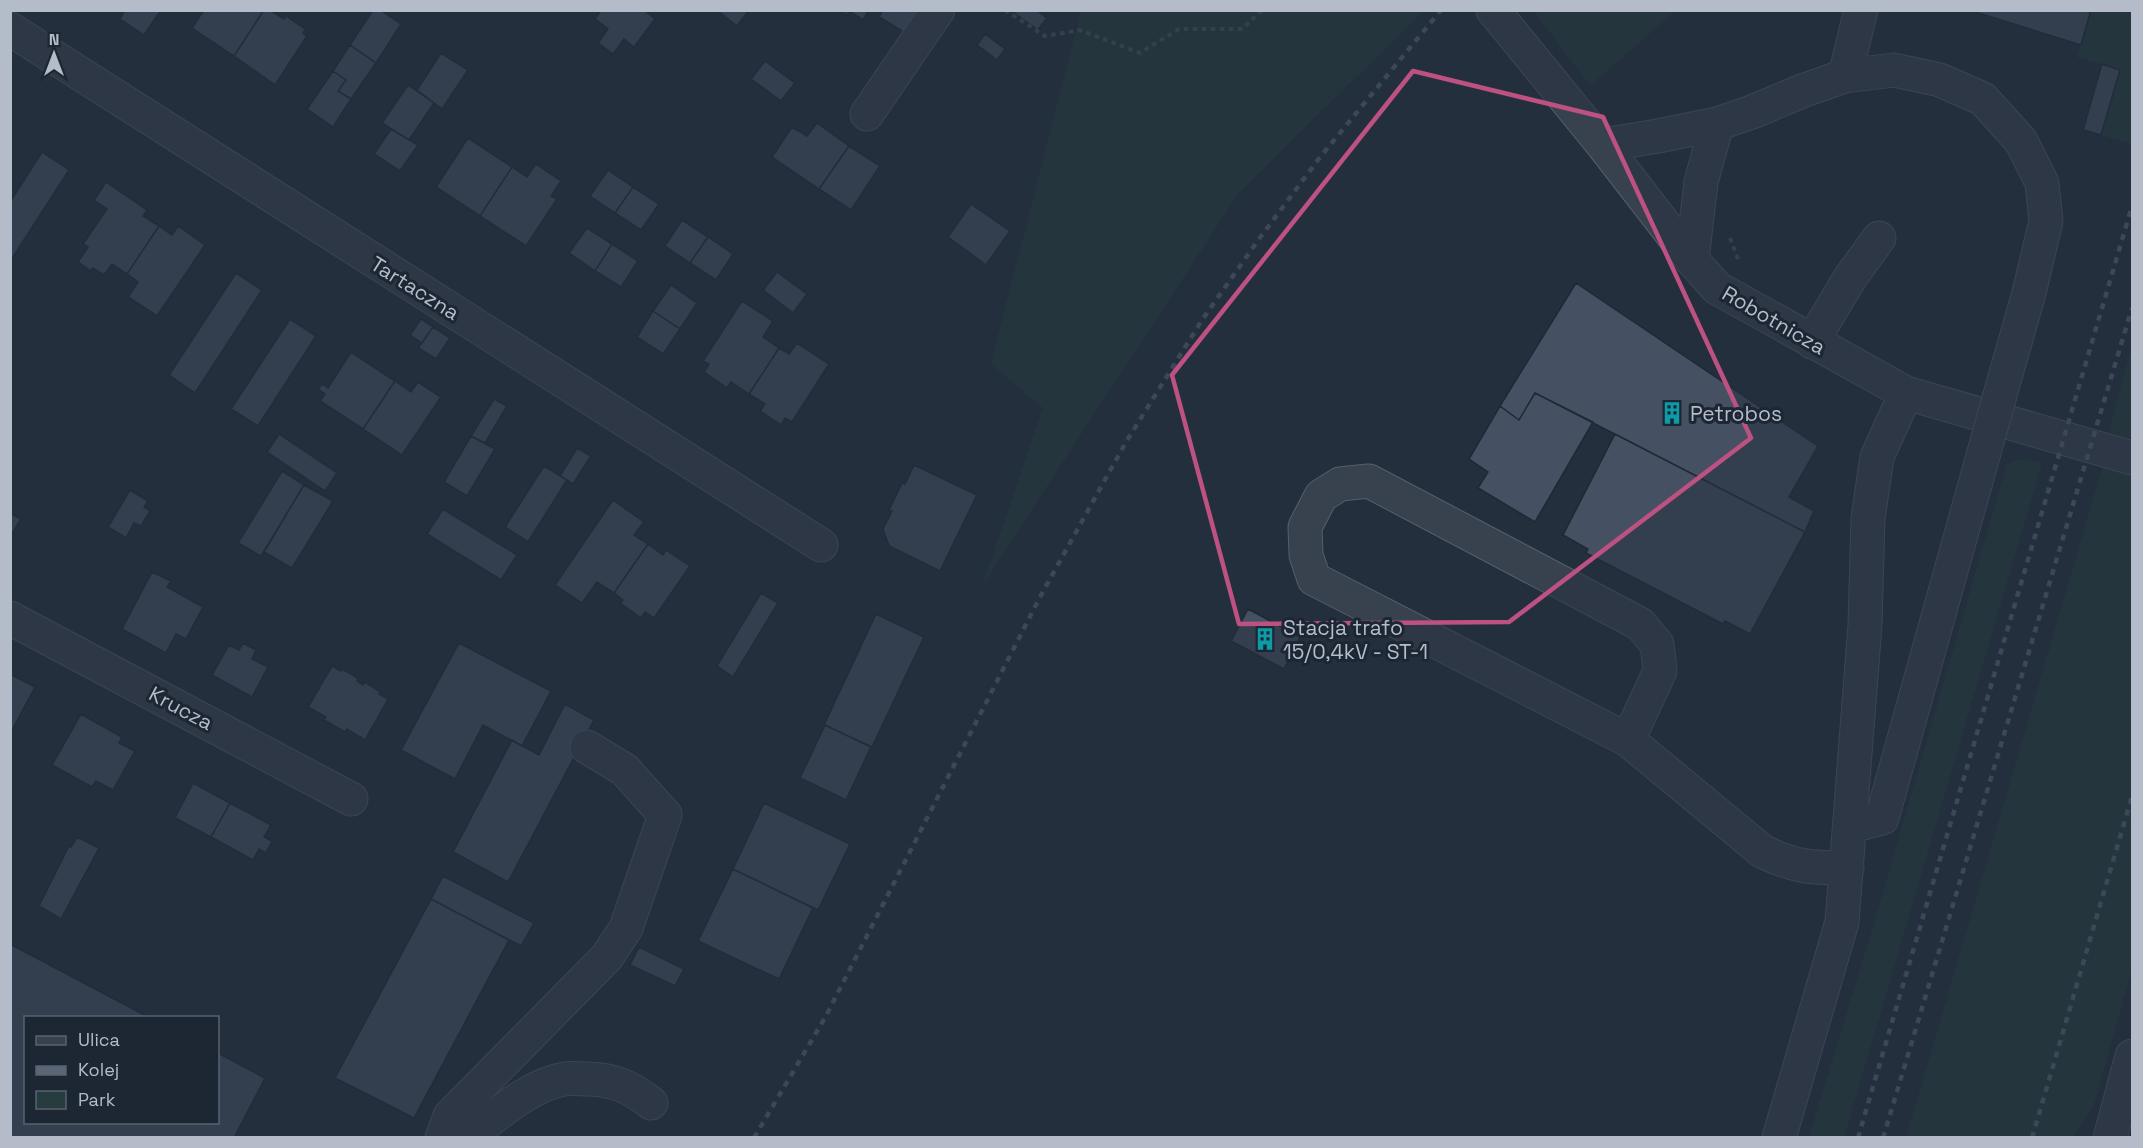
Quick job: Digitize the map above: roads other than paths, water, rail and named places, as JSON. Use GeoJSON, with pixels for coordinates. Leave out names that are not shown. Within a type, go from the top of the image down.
{"type":"FeatureCollection","features":[{"type":"Feature","properties":{"kind":"street"},"geometry":{"type":"LineString","coordinates":[[867,114],[938,10]]}},
{"type":"Feature","properties":{"kind":"street","name":"Robotnicza"},"geometry":{"type":"LineString","coordinates":[[1493,10],[1603,145],[1692,260],[1717,288],[1906,393],[2133,458]]}},
{"type":"Feature","properties":{"kind":"street"},"geometry":{"type":"LineString","coordinates":[[1845,76],[1861,10]]}},
{"type":"Feature","properties":{"kind":"street","name":"Tartaczna"},"geometry":{"type":"LineString","coordinates":[[10,29],[821,545]]}},
{"type":"Feature","properties":{"kind":"street"},"geometry":{"type":"LineString","coordinates":[[1603,145],[1717,124],[1845,76],[1894,70],[1940,80],[1983,99],[2021,141],[2042,183],[2046,221],[2029,293],[1882,818],[1851,826]]}},
{"type":"Feature","properties":{"kind":"street"},"geometry":{"type":"LineString","coordinates":[[1692,260],[1701,182],[1717,124]]}},
{"type":"Feature","properties":{"kind":"street"},"geometry":{"type":"LineString","coordinates":[[1812,342],[1850,278],[1879,238]]}},
{"type":"Feature","properties":{"kind":"street"},"geometry":{"type":"LineString","coordinates":[[1779,1137],[1842,922],[1851,826],[1864,626],[1868,518],[1877,457],[1906,393]]}},
{"type":"Feature","properties":{"kind":"street"},"geometry":{"type":"LineString","coordinates":[[1628,740],[1660,671],[1657,644],[1640,624],[1369,482],[1340,484],[1321,496],[1305,527],[1306,555],[1314,579],[1628,740],[1762,851],[1784,862],[1810,868],[1847,868]]}},
{"type":"Feature","properties":{"kind":"street","name":"Krucza"},"geometry":{"type":"LineString","coordinates":[[10,618],[351,799]]}},
{"type":"Feature","properties":{"kind":"street"},"geometry":{"type":"LineString","coordinates":[[442,1137],[450,1116],[607,957],[626,928],[664,815],[625,770],[587,747]]}},
{"type":"Feature","properties":{"kind":"street"},"geometry":{"type":"LineString","coordinates":[[2110,1137],[2133,1056]]}},
{"type":"Feature","properties":{"kind":"street"},"geometry":{"type":"LineString","coordinates":[[466,1137],[531,1092],[546,1084],[566,1079],[616,1082],[634,1090],[651,1103]]}},
{"type":"Feature","properties":{"kind":"railway"},"geometry":{"type":"LineString","coordinates":[[754,1138],[826,1016],[1040,597],[1126,442],[1202,320],[1259,239],[1321,156],[1441,10]]}},
{"type":"Feature","properties":{"kind":"railway"},"geometry":{"type":"LineString","coordinates":[[1858,1138],[2132,206]]}},
{"type":"Feature","properties":{"kind":"railway"},"geometry":{"type":"LineString","coordinates":[[1883,1138],[2132,308]]}},
{"type":"Feature","properties":{"kind":"railway"},"geometry":{"type":"LineString","coordinates":[[2032,1138],[2132,796]]}},
{"type":"Feature","properties":{"kind":"place","name":"Petrobos"},"geometry":{"type":"Point","coordinates":[1672,413]}},
{"type":"Feature","properties":{"kind":"place","name":"Stacja trafo 15/0,4kV - ST-1"},"geometry":{"type":"Point","coordinates":[1265,639]}}]}
